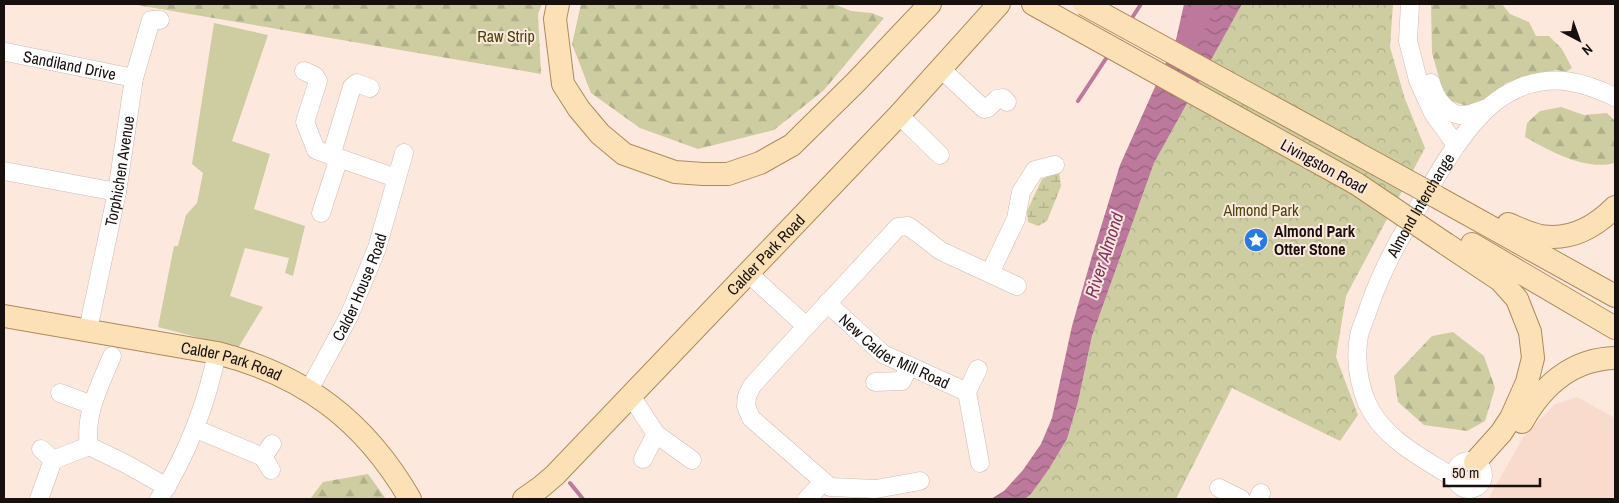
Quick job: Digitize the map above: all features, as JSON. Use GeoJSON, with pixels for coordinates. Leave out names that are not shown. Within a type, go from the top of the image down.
{"type":"FeatureCollection","features":[{"type":"Feature","properties":{"kind":"main road"},"geometry":{"type":"LineString","coordinates":[[558,4],[555,20],[563,84],[579,109],[600,134],[624,154],[675,172],[703,174],[728,174],[760,163],[792,144],[856,82],[930,4]]}},
{"type":"Feature","properties":{"kind":"main road","name":"Calder Park Road"},"geometry":{"type":"LineString","coordinates":[[524,499],[541,488],[555,475],[749,274],[899,116],[999,4]]}},
{"type":"Feature","properties":{"kind":"main road"},"geometry":{"type":"LineString","coordinates":[[1013,4],[1151,69]]}},
{"type":"Feature","properties":{"kind":"main road","name":"Livingston Road"},"geometry":{"type":"LineString","coordinates":[[1033,4],[1357,184],[1448,238],[1615,328]]}},
{"type":"Feature","properties":{"kind":"main road","name":"Livingston Road"},"geometry":{"type":"LineString","coordinates":[[1084,4],[1465,210],[1615,296]]}},
{"type":"Feature","properties":{"kind":"main road"},"geometry":{"type":"LineString","coordinates":[[1465,210],[1540,236],[1558,237],[1574,234],[1592,226],[1615,207]]}},
{"type":"Feature","properties":{"kind":"main road"},"geometry":{"type":"LineString","coordinates":[[1448,238],[1500,280],[1517,299],[1530,332],[1532,358],[1527,382],[1511,418],[1468,481]]}},
{"type":"Feature","properties":{"kind":"main road","name":"Calder Park Road"},"geometry":{"type":"LineString","coordinates":[[4,316],[217,353],[263,367],[309,390],[356,426],[402,484],[410,499]]}},
{"type":"Feature","properties":{"kind":"main road"},"geometry":{"type":"LineString","coordinates":[[1468,481],[1511,441],[1535,400],[1554,380],[1572,368],[1615,358]]}},
{"type":"Feature","properties":{"kind":"street"},"geometry":{"type":"LineString","coordinates":[[1410,4],[1408,40],[1418,80],[1433,113],[1456,145]]}},
{"type":"Feature","properties":{"kind":"street","name":"Torphichen Avenue"},"geometry":{"type":"LineString","coordinates":[[88,330],[117,192],[134,78],[151,20],[160,20]]}},
{"type":"Feature","properties":{"kind":"street"},"geometry":{"type":"LineString","coordinates":[[1408,28],[1420,49],[1434,94],[1448,111],[1461,115],[1488,108]]}},
{"type":"Feature","properties":{"kind":"street","name":"Sandiland Drive"},"geometry":{"type":"LineString","coordinates":[[6,52],[134,78]]}},
{"type":"Feature","properties":{"kind":"street"},"geometry":{"type":"LineString","coordinates":[[941,69],[984,109],[988,108],[997,99],[1003,98],[1007,102]]}},
{"type":"Feature","properties":{"kind":"street"},"geometry":{"type":"LineString","coordinates":[[304,71],[315,76],[318,81],[304,122],[316,150],[396,178]]}},
{"type":"Feature","properties":{"kind":"street","name":"Almond Interchange"},"geometry":{"type":"LineString","coordinates":[[1468,481],[1420,450],[1392,437],[1377,420],[1367,403],[1360,382],[1357,360],[1359,334],[1375,289],[1400,237],[1456,145],[1488,108],[1502,96],[1538,82],[1558,80],[1579,82],[1615,97]]}},
{"type":"Feature","properties":{"kind":"street"},"geometry":{"type":"LineString","coordinates":[[321,213],[352,88],[357,83],[370,88]]}},
{"type":"Feature","properties":{"kind":"street"},"geometry":{"type":"LineString","coordinates":[[899,116],[940,155]]}},
{"type":"Feature","properties":{"kind":"street","name":"Calder House Road"},"geometry":{"type":"LineString","coordinates":[[309,390],[349,316],[377,248],[404,153]]}},
{"type":"Feature","properties":{"kind":"street"},"geometry":{"type":"LineString","coordinates":[[990,273],[1016,219],[1022,192],[1035,170],[1055,165]]}},
{"type":"Feature","properties":{"kind":"street"},"geometry":{"type":"LineString","coordinates":[[4,172],[117,192]]}},
{"type":"Feature","properties":{"kind":"street","name":"New Calder Mill Road"},"geometry":{"type":"LineString","coordinates":[[920,481],[876,489],[830,487],[751,418],[746,406],[747,396],[752,386],[898,227],[908,226],[941,251],[1017,286]]}},
{"type":"Feature","properties":{"kind":"street"},"geometry":{"type":"LineString","coordinates":[[749,274],[806,326]]}},
{"type":"Feature","properties":{"kind":"street","name":"New Calder Mill Road"},"geometry":{"type":"LineString","coordinates":[[827,304],[883,354],[967,392]]}},
{"type":"Feature","properties":{"kind":"street"},"geometry":{"type":"LineString","coordinates":[[40,499],[47,455],[90,446],[126,464],[163,493],[196,429],[210,387],[217,353]]}},
{"type":"Feature","properties":{"kind":"street"},"geometry":{"type":"LineString","coordinates":[[90,446],[88,436],[92,405],[112,356]]}},
{"type":"Feature","properties":{"kind":"street"},"geometry":{"type":"LineString","coordinates":[[875,382],[902,381],[909,366]]}},
{"type":"Feature","properties":{"kind":"street"},"geometry":{"type":"LineString","coordinates":[[978,369],[967,392],[980,463]]}},
{"type":"Feature","properties":{"kind":"street"},"geometry":{"type":"LineString","coordinates":[[60,393],[92,405]]}},
{"type":"Feature","properties":{"kind":"street"},"geometry":{"type":"LineString","coordinates":[[631,396],[656,434],[692,460]]}},
{"type":"Feature","properties":{"kind":"street"},"geometry":{"type":"LineString","coordinates":[[196,429],[269,457]]}},
{"type":"Feature","properties":{"kind":"street"},"geometry":{"type":"LineString","coordinates":[[643,459],[656,434]]}},
{"type":"Feature","properties":{"kind":"street"},"geometry":{"type":"LineString","coordinates":[[807,499],[823,482]]}},
{"type":"Feature","properties":{"kind":"street"},"geometry":{"type":"LineString","coordinates":[[1219,488],[1241,499]]}},
{"type":"Feature","properties":{"kind":"shaded area"},"geometry":{"type":"Polygon","coordinates":[[[1577,397],[1615,418],[1615,499],[1488,499],[1524,436],[1555,404],[1577,397]]]}},
{"type":"Feature","properties":{"kind":"green space","name":"Raw Strip"},"geometry":{"type":"Polygon","coordinates":[[[131,4],[542,4],[538,14],[541,74],[131,4]]]}},
{"type":"Feature","properties":{"kind":"green space"},"geometry":{"type":"Polygon","coordinates":[[[581,4],[834,4],[851,11],[872,13],[884,18],[824,90],[774,130],[698,149],[640,128],[591,93],[572,44],[581,4]]]}},
{"type":"Feature","properties":{"kind":"green space","name":"Almond Park"},"geometry":{"type":"Polygon","coordinates":[[[1242,4],[1393,4],[1390,47],[1405,99],[1425,148],[1346,296],[1336,357],[1358,415],[1340,441],[1232,388],[1176,499],[1025,499],[1031,494],[1049,469],[1067,439],[1078,402],[1092,336],[1154,163],[1242,4]]]}},
{"type":"Feature","properties":{"kind":"green space"},"geometry":{"type":"Polygon","coordinates":[[[1431,4],[1502,4],[1510,14],[1529,22],[1536,36],[1549,36],[1562,49],[1572,68],[1566,72],[1557,70],[1506,83],[1487,99],[1467,106],[1451,101],[1443,92],[1432,53],[1431,4]]]}},
{"type":"Feature","properties":{"kind":"green space"},"geometry":{"type":"Polygon","coordinates":[[[214,23],[268,35],[232,141],[270,154],[254,209],[305,226],[293,276],[285,273],[289,258],[245,248],[230,296],[263,307],[238,348],[158,327],[174,246],[178,246],[186,215],[197,203],[203,173],[192,164],[214,23]]]}},
{"type":"Feature","properties":{"kind":"green space"},"geometry":{"type":"Polygon","coordinates":[[[1561,107],[1584,115],[1607,113],[1615,121],[1615,163],[1604,165],[1580,162],[1545,148],[1525,137],[1527,123],[1540,111],[1561,107]]]}},
{"type":"Feature","properties":{"kind":"green space"},"geometry":{"type":"Polygon","coordinates":[[[1059,172],[1061,186],[1047,221],[1038,226],[1028,222],[1027,211],[1042,179],[1059,172]]]}},
{"type":"Feature","properties":{"kind":"green space"},"geometry":{"type":"Polygon","coordinates":[[[1453,332],[1484,356],[1495,388],[1485,421],[1467,431],[1424,425],[1398,402],[1394,376],[1432,336],[1453,332]]]}},
{"type":"Feature","properties":{"kind":"green space"},"geometry":{"type":"Polygon","coordinates":[[[368,474],[386,499],[310,499],[323,482],[368,474]]]}},
{"type":"Feature","properties":{"kind":"water"},"geometry":{"type":"Polygon","coordinates":[[[1184,4],[1196,4],[1201,24],[1204,4],[1242,4],[1154,163],[1092,336],[1078,402],[1067,439],[1049,469],[1031,494],[1025,499],[991,499],[1004,491],[1023,470],[1041,444],[1052,418],[1072,326],[1120,165],[1176,40],[1184,4]]]}},
{"type":"Feature","properties":{"kind":"waterway"},"geometry":{"type":"LineString","coordinates":[[1130,21],[1141,4]]}},
{"type":"Feature","properties":{"kind":"waterway","name":"River Almond"},"geometry":{"type":"LineString","coordinates":[[1186,44],[1204,4]]}},
{"type":"Feature","properties":{"kind":"waterway"},"geometry":{"type":"LineString","coordinates":[[1078,101],[1109,54]]}},
{"type":"Feature","properties":{"kind":"waterway"},"geometry":{"type":"LineString","coordinates":[[570,483],[583,499]]}},
{"type":"Feature","properties":{"kind":"place","name":"Almond Park Otter Stone"},"geometry":{"type":"Point","coordinates":[1256,240]}}]}
